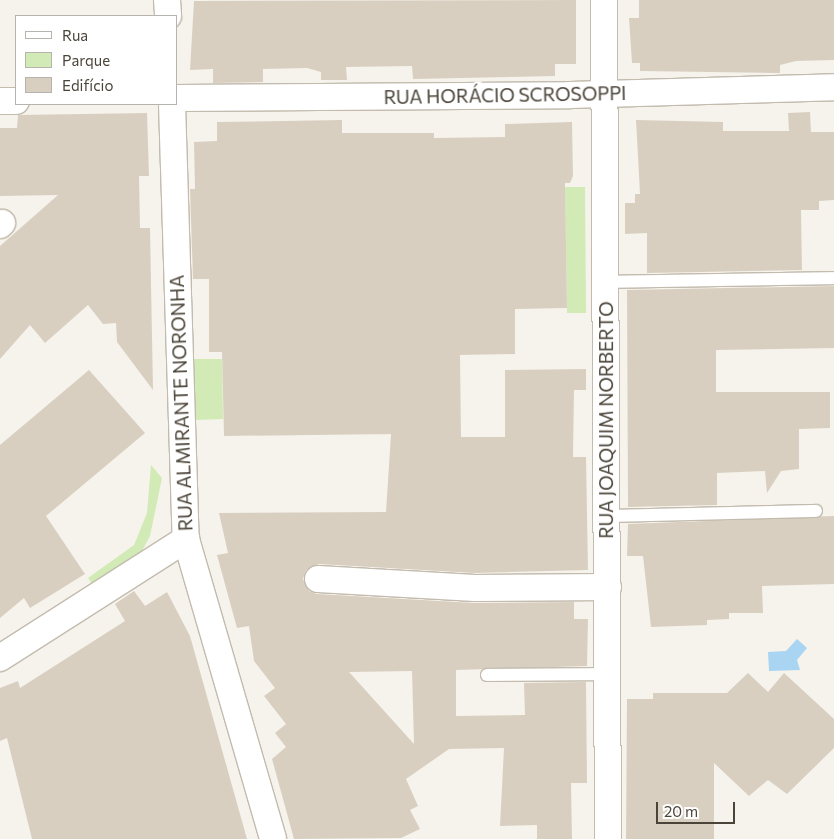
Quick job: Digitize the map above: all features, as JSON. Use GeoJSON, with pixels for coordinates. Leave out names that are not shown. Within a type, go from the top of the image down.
{"type":"FeatureCollection","features":[{"type":"Feature","properties":{"kind":"street"},"geometry":{"type":"LineString","coordinates":[[167,0],[168,15]]}},
{"type":"Feature","properties":{"kind":"street","name":"RUA JOAQUIM NORBERTO"},"geometry":{"type":"LineString","coordinates":[[604,0],[606,516],[609,674],[608,839]]}},
{"type":"Feature","properties":{"kind":"street","name":"RUA HORÁCIO SCROSOPPI"},"geometry":{"type":"LineString","coordinates":[[178,98],[604,94],[834,86]]}},
{"type":"Feature","properties":{"kind":"street"},"geometry":{"type":"LineString","coordinates":[[0,101],[15,100]]}},
{"type":"Feature","properties":{"kind":"street","name":"RUA ALMIRANTE NORONHA"},"geometry":{"type":"LineString","coordinates":[[172,105],[186,539],[273,839]]}},
{"type":"Feature","properties":{"kind":"street"},"geometry":{"type":"LineString","coordinates":[[0,658],[186,539]]}},
{"type":"Feature","properties":{"kind":"street"},"geometry":{"type":"LineString","coordinates":[[318,578],[475,588],[608,587]]}},
{"type":"Feature","properties":{"kind":"lane"},"geometry":{"type":"LineString","coordinates":[[605,282],[834,278]]}},
{"type":"Feature","properties":{"kind":"lane"},"geometry":{"type":"LineString","coordinates":[[606,516],[816,511]]}},
{"type":"Feature","properties":{"kind":"lane"},"geometry":{"type":"LineString","coordinates":[[486,676],[609,674]]}},
{"type":"Feature","properties":{"kind":"green space"},"geometry":{"type":"Polygon","coordinates":[[[565,187],[585,187],[586,313],[567,313],[565,187]]]}},
{"type":"Feature","properties":{"kind":"green space"},"geometry":{"type":"Polygon","coordinates":[[[193,359],[222,359],[223,419],[194,420],[193,359]]]}},
{"type":"Feature","properties":{"kind":"green space"},"geometry":{"type":"Polygon","coordinates":[[[151,465],[162,478],[150,536],[141,553],[92,584],[88,578],[134,545],[147,513],[151,465]]]}},
{"type":"Feature","properties":{"kind":"water"},"geometry":{"type":"Polygon","coordinates":[[[797,639],[807,648],[797,660],[800,670],[769,671],[768,652],[786,651],[797,639]]]}},
{"type":"Feature","properties":{"kind":"building"},"geometry":{"type":"Polygon","coordinates":[[[576,0],[576,64],[555,64],[555,76],[413,79],[412,66],[346,67],[347,80],[321,80],[321,72],[307,68],[263,69],[263,82],[213,83],[213,69],[190,70],[194,1],[576,0]]]}},
{"type":"Feature","properties":{"kind":"building"},"geometry":{"type":"Polygon","coordinates":[[[639,0],[834,0],[834,60],[796,61],[780,65],[780,73],[640,71],[640,63],[632,63],[629,18],[639,18],[639,0]]]}},
{"type":"Feature","properties":{"kind":"building"},"geometry":{"type":"Polygon","coordinates":[[[810,112],[811,132],[834,132],[834,200],[819,201],[819,210],[801,210],[802,270],[647,273],[647,233],[625,234],[625,203],[635,203],[635,194],[640,194],[636,120],[723,122],[723,131],[789,131],[788,113],[810,112]]]}},
{"type":"Feature","properties":{"kind":"building"},"geometry":{"type":"Polygon","coordinates":[[[147,113],[149,176],[139,176],[140,228],[150,228],[153,390],[117,342],[116,323],[103,324],[88,305],[45,343],[30,325],[0,359],[0,246],[58,195],[0,196],[0,128],[17,128],[18,115],[147,113]]]}},
{"type":"Feature","properties":{"kind":"building"},"geometry":{"type":"Polygon","coordinates":[[[342,120],[342,133],[434,133],[434,138],[505,137],[505,124],[572,122],[573,176],[570,183],[565,183],[567,308],[515,309],[515,354],[460,355],[461,437],[505,437],[505,370],[586,369],[586,390],[574,390],[573,457],[586,457],[588,570],[475,573],[319,564],[306,570],[303,579],[309,591],[317,594],[474,603],[574,602],[574,619],[588,619],[587,666],[456,670],[456,716],[525,715],[524,683],[586,682],[587,783],[571,783],[572,839],[537,839],[537,825],[500,826],[504,748],[449,749],[406,779],[418,806],[410,810],[420,829],[401,838],[294,839],[272,759],[286,747],[275,733],[286,724],[264,696],[275,688],[254,661],[249,626],[237,628],[217,555],[228,553],[219,513],[386,512],[391,434],[224,436],[222,352],[209,352],[209,279],[193,279],[190,189],[195,189],[194,142],[217,141],[217,122],[342,120]],[[412,671],[349,672],[414,744],[412,671]]]}},
{"type":"Feature","properties":{"kind":"building"},"geometry":{"type":"Polygon","coordinates":[[[834,286],[834,348],[716,350],[716,392],[830,392],[830,428],[799,429],[799,469],[781,471],[767,493],[765,471],[717,473],[717,505],[628,507],[627,290],[834,286]]]}},
{"type":"Feature","properties":{"kind":"building"},"geometry":{"type":"Polygon","coordinates":[[[89,370],[145,433],[46,516],[85,574],[30,608],[24,598],[0,618],[0,445],[89,370]]]}},
{"type":"Feature","properties":{"kind":"building"},"geometry":{"type":"Polygon","coordinates":[[[834,516],[834,584],[762,586],[763,613],[729,613],[729,619],[707,620],[707,625],[651,627],[643,556],[627,556],[628,524],[834,516]]]}},
{"type":"Feature","properties":{"kind":"building"},"geometry":{"type":"Polygon","coordinates":[[[134,591],[145,606],[167,592],[190,636],[247,839],[32,839],[7,738],[0,741],[0,688],[18,681],[20,688],[125,621],[115,604],[134,591]]]}},
{"type":"Feature","properties":{"kind":"building"},"geometry":{"type":"Polygon","coordinates":[[[748,673],[768,692],[784,673],[834,719],[834,748],[787,794],[768,780],[749,796],[714,763],[714,839],[626,839],[627,699],[653,699],[653,693],[727,693],[748,673]]]}}]}
